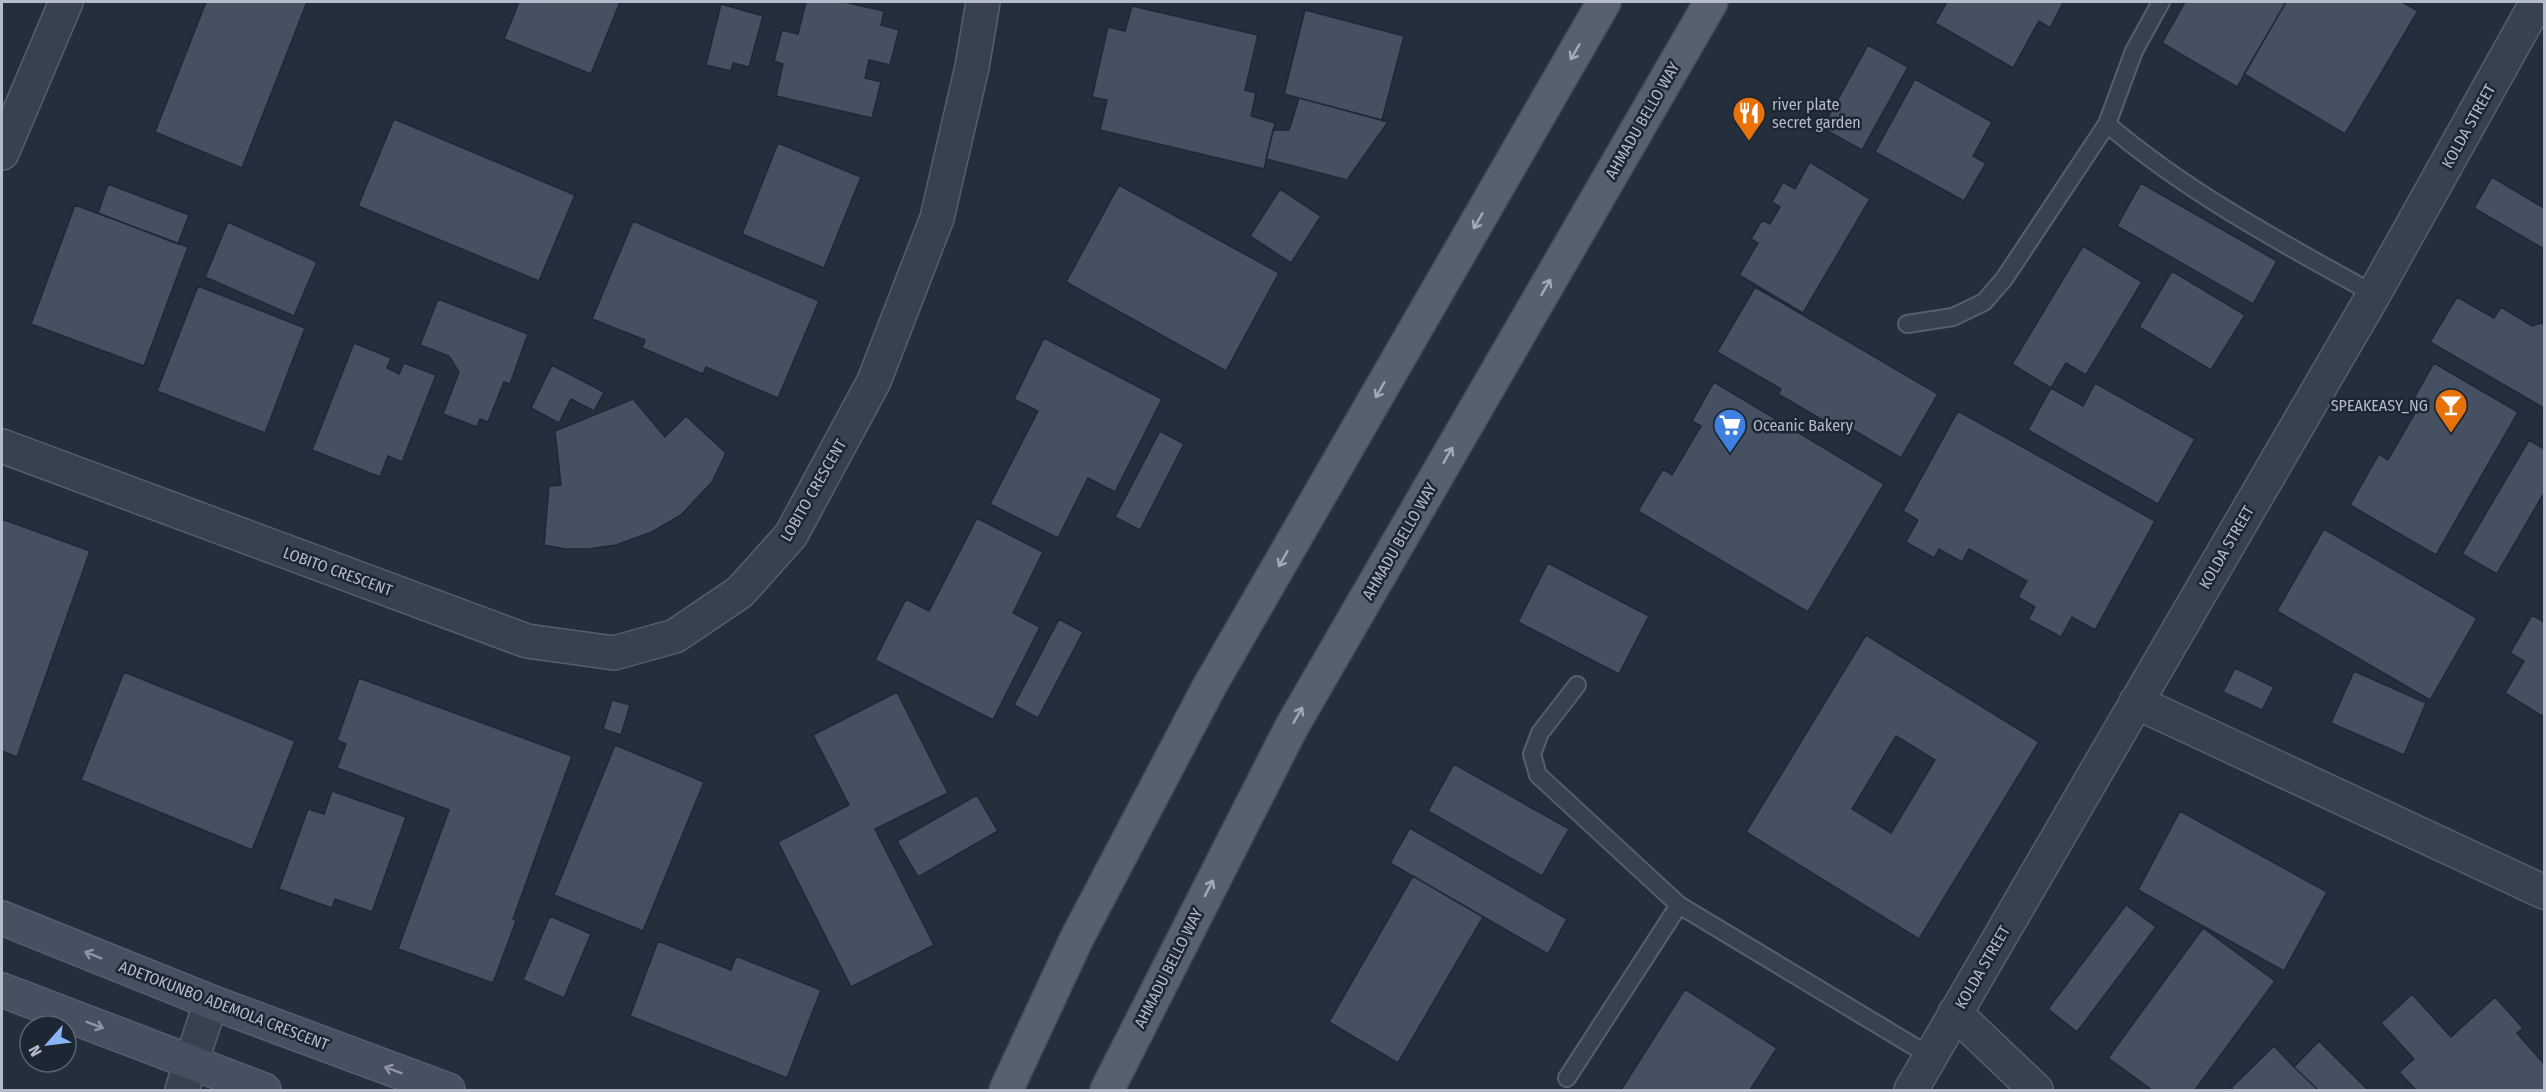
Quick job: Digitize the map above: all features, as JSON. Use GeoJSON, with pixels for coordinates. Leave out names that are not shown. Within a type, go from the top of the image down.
{"type":"FeatureCollection","features":[{"type":"Feature","properties":{"kind":"main road"},"geometry":{"type":"LineString","coordinates":[[1006,1090],[1077,938],[1209,687],[1604,2]]}},
{"type":"Feature","properties":{"kind":"main road","name":"AHMADU BELLO WAY"},"geometry":{"type":"LineString","coordinates":[[1107,1090],[1291,728],[1711,2]]}},
{"type":"Feature","properties":{"kind":"main road","name":"ADETOKUNBO ADEMOLA CRESCENT"},"geometry":{"type":"LineString","coordinates":[[2,918],[211,1002],[448,1090]]}},
{"type":"Feature","properties":{"kind":"main road"},"geometry":{"type":"LineString","coordinates":[[2,990],[186,1076],[264,1090]]}},
{"type":"Feature","properties":{"kind":"street"},"geometry":{"type":"LineString","coordinates":[[2,153],[66,2]]}},
{"type":"Feature","properties":{"kind":"street","name":"LOBITO CRESCENT"},"geometry":{"type":"LineString","coordinates":[[2,446],[527,641],[614,654],[675,636],[740,592],[791,535],[874,381],[937,218],[972,67],[983,2]]}},
{"type":"Feature","properties":{"kind":"street","name":"KOLDA STREET"},"geometry":{"type":"LineString","coordinates":[[1911,1090],[2374,294],[2537,2]]}},
{"type":"Feature","properties":{"kind":"street"},"geometry":{"type":"LineString","coordinates":[[2136,702],[2544,892]]}},
{"type":"Feature","properties":{"kind":"street"},"geometry":{"type":"LineString","coordinates":[[186,1076],[211,1002]]}},
{"type":"Feature","properties":{"kind":"street"},"geometry":{"type":"LineString","coordinates":[[1955,1013],[2036,1090]]}},
{"type":"Feature","properties":{"kind":"lane"},"geometry":{"type":"LineString","coordinates":[[1906,324],[1953,317],[1984,302],[2016,261],[2107,124],[2134,51],[2161,2]]}},
{"type":"Feature","properties":{"kind":"lane"},"geometry":{"type":"LineString","coordinates":[[2107,124],[2138,151],[2240,219],[2374,294]]}},
{"type":"Feature","properties":{"kind":"lane"},"geometry":{"type":"LineString","coordinates":[[1577,686],[1540,734],[1532,754],[1538,775],[1679,905],[1930,1056]]}},
{"type":"Feature","properties":{"kind":"lane"},"geometry":{"type":"LineString","coordinates":[[1567,1078],[1679,905]]}},
{"type":"Feature","properties":{"kind":"building"},"geometry":{"type":"Polygon","coordinates":[[[206,2],[307,2],[242,168],[155,132],[206,2]]]}},
{"type":"Feature","properties":{"kind":"building"},"geometry":{"type":"Polygon","coordinates":[[[519,2],[620,2],[591,74],[504,39],[519,2]]]}},
{"type":"Feature","properties":{"kind":"building"},"geometry":{"type":"Polygon","coordinates":[[[806,2],[844,2],[884,11],[881,25],[899,30],[890,65],[869,60],[865,78],[881,82],[872,118],[776,96],[783,64],[774,61],[782,30],[798,34],[806,2]]]}},
{"type":"Feature","properties":{"kind":"building"},"geometry":{"type":"Polygon","coordinates":[[[1947,2],[2063,3],[2050,28],[2039,21],[2013,68],[1935,23],[1947,2]]]}},
{"type":"Feature","properties":{"kind":"building"},"geometry":{"type":"Polygon","coordinates":[[[2185,2],[2286,2],[2237,87],[2162,43],[2185,2]]]}},
{"type":"Feature","properties":{"kind":"building"},"geometry":{"type":"Polygon","coordinates":[[[2286,2],[2402,2],[2418,11],[2345,134],[2244,74],[2286,2]]]}},
{"type":"Feature","properties":{"kind":"building"},"geometry":{"type":"Polygon","coordinates":[[[721,4],[763,16],[749,67],[733,63],[731,71],[706,65],[721,4]]]}},
{"type":"Feature","properties":{"kind":"building"},"geometry":{"type":"Polygon","coordinates":[[[1132,6],[1258,35],[1245,90],[1256,93],[1251,116],[1275,123],[1264,169],[1100,130],[1107,100],[1092,97],[1108,27],[1125,31],[1132,6]]]}},
{"type":"Feature","properties":{"kind":"building"},"geometry":{"type":"Polygon","coordinates":[[[1305,10],[1404,36],[1382,120],[1284,94],[1305,10]]]}},
{"type":"Feature","properties":{"kind":"building"},"geometry":{"type":"Polygon","coordinates":[[[1868,45],[1908,67],[1862,150],[1822,128],[1868,45]]]}},
{"type":"Feature","properties":{"kind":"building"},"geometry":{"type":"Polygon","coordinates":[[[1915,79],[1992,122],[1973,156],[1986,163],[1964,201],[1875,152],[1915,79]]]}},
{"type":"Feature","properties":{"kind":"building"},"geometry":{"type":"Polygon","coordinates":[[[1299,98],[1388,122],[1347,180],[1266,159],[1273,130],[1289,130],[1299,98]]]}},
{"type":"Feature","properties":{"kind":"building"},"geometry":{"type":"Polygon","coordinates":[[[394,119],[575,195],[539,281],[358,206],[394,119]]]}},
{"type":"Feature","properties":{"kind":"building"},"geometry":{"type":"Polygon","coordinates":[[[778,143],[861,177],[824,268],[742,234],[778,143]]]}},
{"type":"Feature","properties":{"kind":"building"},"geometry":{"type":"Polygon","coordinates":[[[1810,162],[1870,199],[1803,313],[1739,275],[1758,243],[1751,239],[1762,220],[1770,224],[1780,207],[1772,202],[1783,182],[1795,189],[1810,162]]]}},
{"type":"Feature","properties":{"kind":"building"},"geometry":{"type":"Polygon","coordinates":[[[2492,177],[2544,208],[2544,249],[2474,208],[2492,177]]]}},
{"type":"Feature","properties":{"kind":"building"},"geometry":{"type":"Polygon","coordinates":[[[2141,183],[2277,261],[2253,304],[2117,226],[2141,183]]]}},
{"type":"Feature","properties":{"kind":"building"},"geometry":{"type":"Polygon","coordinates":[[[108,184],[189,215],[178,244],[98,213],[108,184]]]}},
{"type":"Feature","properties":{"kind":"building"},"geometry":{"type":"Polygon","coordinates":[[[1119,185],[1279,273],[1226,371],[1066,282],[1119,185]]]}},
{"type":"Feature","properties":{"kind":"building"},"geometry":{"type":"Polygon","coordinates":[[[1280,189],[1321,216],[1291,263],[1250,236],[1280,189]]]}},
{"type":"Feature","properties":{"kind":"building"},"geometry":{"type":"Polygon","coordinates":[[[75,205],[188,247],[144,366],[31,324],[75,205]]]}},
{"type":"Feature","properties":{"kind":"building"},"geometry":{"type":"Polygon","coordinates":[[[633,221],[819,301],[778,398],[706,367],[703,374],[642,348],[645,340],[592,319],[633,221]]]}},
{"type":"Feature","properties":{"kind":"building"},"geometry":{"type":"Polygon","coordinates":[[[228,222],[317,262],[294,316],[205,277],[228,222]]]}},
{"type":"Feature","properties":{"kind":"building"},"geometry":{"type":"Polygon","coordinates":[[[2083,246],[2142,282],[2086,375],[2066,363],[2051,388],[2012,364],[2083,246]]]}},
{"type":"Feature","properties":{"kind":"building"},"geometry":{"type":"Polygon","coordinates":[[[2172,271],[2245,315],[2211,370],[2139,327],[2172,271]]]}},
{"type":"Feature","properties":{"kind":"building"},"geometry":{"type":"Polygon","coordinates":[[[198,286],[305,328],[265,433],[157,391],[198,286]]]}},
{"type":"Feature","properties":{"kind":"building"},"geometry":{"type":"Polygon","coordinates":[[[1755,287],[1938,394],[1901,458],[1840,422],[1836,428],[1778,394],[1781,389],[1717,352],[1755,287]]]}},
{"type":"Feature","properties":{"kind":"building"},"geometry":{"type":"Polygon","coordinates":[[[2457,297],[2494,318],[2501,307],[2532,326],[2544,322],[2544,408],[2430,342],[2457,297]]]}},
{"type":"Feature","properties":{"kind":"building"},"geometry":{"type":"Polygon","coordinates":[[[438,299],[528,334],[510,384],[504,382],[488,422],[480,419],[477,427],[443,414],[459,372],[449,356],[420,345],[438,299]]]}},
{"type":"Feature","properties":{"kind":"building"},"geometry":{"type":"Polygon","coordinates":[[[1044,338],[1162,399],[1115,492],[1088,478],[1058,538],[990,504],[1038,411],[1014,399],[1044,338]]]}},
{"type":"Feature","properties":{"kind":"building"},"geometry":{"type":"Polygon","coordinates":[[[354,343],[391,358],[387,368],[399,374],[404,363],[436,375],[402,462],[388,456],[380,477],[312,450],[354,343]]]}},
{"type":"Feature","properties":{"kind":"building"},"geometry":{"type":"Polygon","coordinates":[[[2434,363],[2518,412],[2436,555],[2350,505],[2379,454],[2388,460],[2416,411],[2409,407],[2434,363]]]}},
{"type":"Feature","properties":{"kind":"building"},"geometry":{"type":"Polygon","coordinates":[[[552,365],[604,392],[594,411],[571,399],[559,423],[531,408],[552,365]]]}},
{"type":"Feature","properties":{"kind":"building"},"geometry":{"type":"Polygon","coordinates":[[[1714,382],[1884,484],[1808,612],[1638,511],[1663,469],[1672,475],[1701,426],[1692,421],[1714,382]]]}},
{"type":"Feature","properties":{"kind":"building"},"geometry":{"type":"Polygon","coordinates":[[[2095,383],[2195,439],[2158,504],[2028,430],[2051,388],[2083,406],[2095,383]]]}},
{"type":"Feature","properties":{"kind":"building"},"geometry":{"type":"Polygon","coordinates":[[[633,399],[665,437],[686,416],[726,453],[712,482],[681,515],[652,532],[616,545],[588,549],[566,549],[544,545],[549,486],[561,485],[555,431],[633,399]]]}},
{"type":"Feature","properties":{"kind":"building"},"geometry":{"type":"Polygon","coordinates":[[[1958,411],[2155,521],[2095,630],[2072,617],[2061,637],[2028,619],[2035,607],[2018,597],[2027,581],[1969,549],[1962,562],[1939,549],[1934,558],[1906,542],[1918,520],[1903,511],[1958,411]]]}},
{"type":"Feature","properties":{"kind":"building"},"geometry":{"type":"Polygon","coordinates":[[[1160,431],[1184,444],[1140,530],[1115,517],[1160,431]]]}},
{"type":"Feature","properties":{"kind":"building"},"geometry":{"type":"Polygon","coordinates":[[[2529,440],[2544,449],[2544,493],[2497,574],[2462,554],[2529,440]]]}},
{"type":"Feature","properties":{"kind":"building"},"geometry":{"type":"Polygon","coordinates":[[[977,518],[1043,552],[1013,613],[1040,627],[993,720],[875,660],[906,599],[929,611],[977,518]]]}},
{"type":"Feature","properties":{"kind":"building"},"geometry":{"type":"Polygon","coordinates":[[[2,519],[90,551],[17,757],[2,751],[2,519]]]}},
{"type":"Feature","properties":{"kind":"building"},"geometry":{"type":"Polygon","coordinates":[[[2324,529],[2477,618],[2430,700],[2277,611],[2324,529]]]}},
{"type":"Feature","properties":{"kind":"building"},"geometry":{"type":"Polygon","coordinates":[[[1548,563],[1649,616],[1619,674],[1518,622],[1548,563]]]}},
{"type":"Feature","properties":{"kind":"building"},"geometry":{"type":"Polygon","coordinates":[[[2532,615],[2544,622],[2544,717],[2505,693],[2524,661],[2510,653],[2532,615]]]}},
{"type":"Feature","properties":{"kind":"building"},"geometry":{"type":"Polygon","coordinates":[[[1059,619],[1083,632],[1038,718],[1014,705],[1059,619]]]}},
{"type":"Feature","properties":{"kind":"building"},"geometry":{"type":"Polygon","coordinates":[[[1866,635],[2039,742],[1919,939],[1746,832],[1866,635]],[[1896,736],[1852,809],[1891,833],[1935,760],[1896,736]]]}},
{"type":"Feature","properties":{"kind":"building"},"geometry":{"type":"Polygon","coordinates":[[[2235,668],[2274,687],[2262,710],[2223,692],[2235,668]]]}},
{"type":"Feature","properties":{"kind":"building"},"geometry":{"type":"Polygon","coordinates":[[[2354,671],[2426,703],[2404,755],[2331,723],[2354,671]]]}},
{"type":"Feature","properties":{"kind":"building"},"geometry":{"type":"Polygon","coordinates":[[[124,672],[295,741],[252,850],[81,780],[124,672]]]}},
{"type":"Feature","properties":{"kind":"building"},"geometry":{"type":"Polygon","coordinates":[[[359,678],[572,756],[513,919],[516,921],[493,983],[398,949],[449,810],[337,768],[346,744],[337,740],[359,678]]]}},
{"type":"Feature","properties":{"kind":"building"},"geometry":{"type":"Polygon","coordinates":[[[897,692],[948,793],[875,829],[934,945],[851,987],[778,842],[849,805],[813,735],[897,692]]]}},
{"type":"Feature","properties":{"kind":"building"},"geometry":{"type":"Polygon","coordinates":[[[612,700],[630,705],[621,735],[603,729],[612,700]]]}},
{"type":"Feature","properties":{"kind":"building"},"geometry":{"type":"Polygon","coordinates":[[[615,745],[704,782],[643,931],[554,895],[615,745]]]}},
{"type":"Feature","properties":{"kind":"building"},"geometry":{"type":"Polygon","coordinates":[[[1454,764],[1569,829],[1542,876],[1428,811],[1454,764]]]}},
{"type":"Feature","properties":{"kind":"building"},"geometry":{"type":"Polygon","coordinates":[[[332,791],[406,817],[372,912],[335,899],[332,908],[279,889],[308,809],[324,814],[332,791]]]}},
{"type":"Feature","properties":{"kind":"building"},"geometry":{"type":"Polygon","coordinates":[[[977,795],[998,831],[918,877],[897,841],[977,795]]]}},
{"type":"Feature","properties":{"kind":"building"},"geometry":{"type":"Polygon","coordinates":[[[2180,811],[2327,892],[2284,971],[2138,890],[2180,811]]]}},
{"type":"Feature","properties":{"kind":"building"},"geometry":{"type":"Polygon","coordinates":[[[1410,828],[1567,919],[1548,954],[1390,863],[1410,828]]]}},
{"type":"Feature","properties":{"kind":"building"},"geometry":{"type":"Polygon","coordinates":[[[1413,876],[1483,917],[1398,1063],[1329,1022],[1413,876]]]}},
{"type":"Feature","properties":{"kind":"building"},"geometry":{"type":"Polygon","coordinates":[[[2126,905],[2156,927],[2077,1032],[2048,1009],[2126,905]]]}},
{"type":"Feature","properties":{"kind":"building"},"geometry":{"type":"Polygon","coordinates":[[[550,916],[591,934],[564,998],[523,980],[550,916]]]}},
{"type":"Feature","properties":{"kind":"building"},"geometry":{"type":"Polygon","coordinates":[[[2203,928],[2275,981],[2195,1090],[2152,1090],[2108,1058],[2203,928]]]}},
{"type":"Feature","properties":{"kind":"building"},"geometry":{"type":"Polygon","coordinates":[[[658,941],[731,970],[736,956],[821,990],[787,1078],[630,1016],[658,941]]]}},
{"type":"Feature","properties":{"kind":"building"},"geometry":{"type":"Polygon","coordinates":[[[1685,989],[1777,1048],[1750,1090],[1621,1090],[1685,989]]]}},
{"type":"Feature","properties":{"kind":"building"},"geometry":{"type":"Polygon","coordinates":[[[2412,994],[2451,1037],[2495,997],[2523,1028],[2517,1033],[2544,1064],[2544,1090],[2416,1090],[2399,1072],[2414,1059],[2381,1023],[2412,994]]]}},
{"type":"Feature","properties":{"kind":"building"},"geometry":{"type":"Polygon","coordinates":[[[2319,1041],[2368,1090],[2318,1090],[2294,1067],[2319,1041]]]}},
{"type":"Feature","properties":{"kind":"building"},"geometry":{"type":"Polygon","coordinates":[[[2274,1046],[2318,1090],[2234,1090],[2231,1088],[2274,1046]]]}},
{"type":"Feature","properties":{"kind":"place","name":"river plate secret garden"},"geometry":{"type":"Point","coordinates":[1749,142]}},
{"type":"Feature","properties":{"kind":"place","name":"SPEAKEASY_NG"},"geometry":{"type":"Point","coordinates":[2451,434]}},
{"type":"Feature","properties":{"kind":"place","name":"Oceanic Bakery"},"geometry":{"type":"Point","coordinates":[1730,454]}}]}
